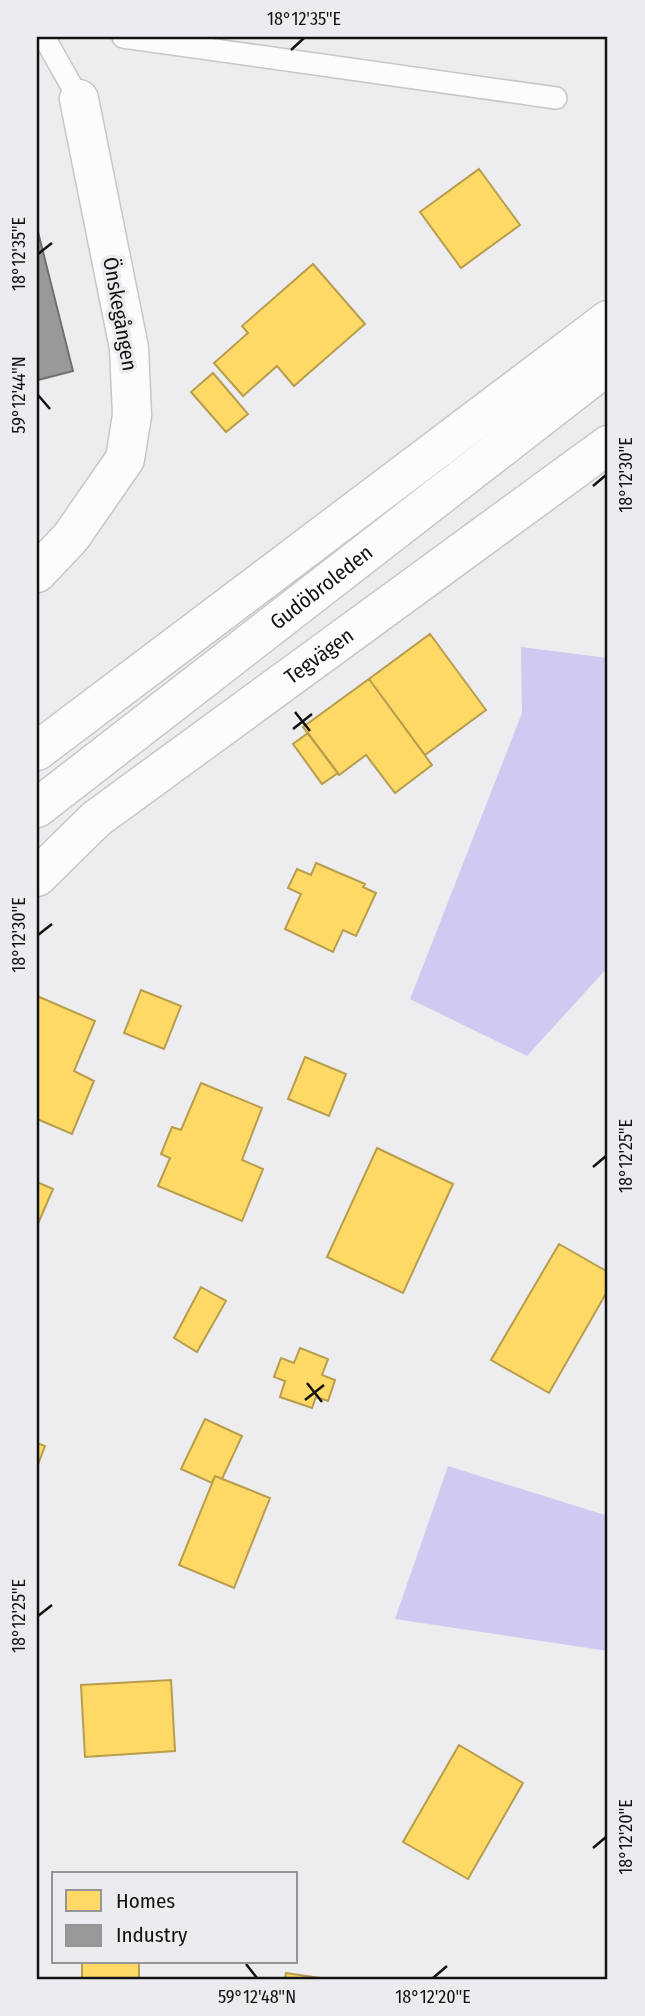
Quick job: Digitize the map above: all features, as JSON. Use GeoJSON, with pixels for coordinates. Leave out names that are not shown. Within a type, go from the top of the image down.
{"type":"FeatureCollection","features":[{"type":"Feature","properties":{"kind":"main road","name":"Önskegången"},"geometry":{"type":"LineString","coordinates":[[37,573],[71,537],[125,459],[132,415],[129,348],[79,99]]}},
{"type":"Feature","properties":{"kind":"main road","name":"Gudöbroleden"},"geometry":{"type":"LineString","coordinates":[[37,751],[608,320]]}},
{"type":"Feature","properties":{"kind":"main road","name":"Gudöbroleden"},"geometry":{"type":"LineString","coordinates":[[37,808],[608,365]]}},
{"type":"Feature","properties":{"kind":"main road","name":"Tegvägen"},"geometry":{"type":"LineString","coordinates":[[37,877],[96,819],[608,445]]}},
{"type":"Feature","properties":{"kind":"lane","name":"Önskegången"},"geometry":{"type":"LineString","coordinates":[[44,37],[79,99]]}},
{"type":"Feature","properties":{"kind":"lane"},"geometry":{"type":"LineString","coordinates":[[123,37],[556,98]]}},
{"type":"Feature","properties":{"kind":"shaded area"},"geometry":{"type":"Polygon","coordinates":[[[521,647],[608,658],[608,967],[527,1056],[410,999],[522,713],[521,647]]]}},
{"type":"Feature","properties":{"kind":"shaded area"},"geometry":{"type":"Polygon","coordinates":[[[448,1466],[608,1516],[608,1651],[395,1619],[448,1466]]]}},
{"type":"Feature","properties":{"kind":"building: Homes"},"geometry":{"type":"Polygon","coordinates":[[[479,169],[520,225],[461,268],[420,212],[479,169]]]}},
{"type":"Feature","properties":{"kind":"building: Homes"},"geometry":{"type":"Polygon","coordinates":[[[313,264],[365,324],[294,386],[277,366],[243,396],[214,363],[248,333],[242,326],[313,264]]]}},
{"type":"Feature","properties":{"kind":"building: Homes"},"geometry":{"type":"Polygon","coordinates":[[[213,373],[248,414],[226,432],[191,392],[213,373]]]}},
{"type":"Feature","properties":{"kind":"building: Homes"},"geometry":{"type":"Polygon","coordinates":[[[430,634],[486,710],[425,755],[369,679],[430,634]]]}},
{"type":"Feature","properties":{"kind":"building: Homes"},"geometry":{"type":"Polygon","coordinates":[[[369,679],[432,765],[395,793],[366,755],[339,775],[303,727],[369,679]]]}},
{"type":"Feature","properties":{"kind":"building: Homes"},"geometry":{"type":"Polygon","coordinates":[[[308,733],[338,773],[322,784],[293,744],[308,733]]]}},
{"type":"Feature","properties":{"kind":"building: Homes"},"geometry":{"type":"Polygon","coordinates":[[[316,863],[365,884],[363,887],[376,893],[356,936],[343,930],[333,952],[285,929],[301,894],[288,888],[297,869],[311,875],[316,863]]]}},
{"type":"Feature","properties":{"kind":"building: Homes"},"geometry":{"type":"Polygon","coordinates":[[[141,990],[181,1006],[164,1049],[124,1033],[141,990]]]}},
{"type":"Feature","properties":{"kind":"building: Homes"},"geometry":{"type":"Polygon","coordinates":[[[37,996],[95,1021],[74,1071],[94,1081],[72,1134],[37,1119],[37,996]]]}},
{"type":"Feature","properties":{"kind":"building: Homes"},"geometry":{"type":"Polygon","coordinates":[[[305,1057],[346,1074],[329,1116],[288,1099],[305,1057]]]}},
{"type":"Feature","properties":{"kind":"building: Homes"},"geometry":{"type":"Polygon","coordinates":[[[201,1083],[262,1108],[242,1160],[263,1169],[242,1221],[158,1186],[170,1158],[161,1154],[172,1127],[181,1130],[201,1083]]]}},
{"type":"Feature","properties":{"kind":"building: Homes"},"geometry":{"type":"Polygon","coordinates":[[[377,1148],[453,1184],[403,1293],[327,1257],[377,1148]]]}},
{"type":"Feature","properties":{"kind":"building: Homes"},"geometry":{"type":"Polygon","coordinates":[[[37,1182],[53,1189],[37,1226],[37,1182]]]}},
{"type":"Feature","properties":{"kind":"building: Homes"},"geometry":{"type":"Polygon","coordinates":[[[559,1244],[608,1272],[608,1290],[549,1393],[491,1360],[559,1244]]]}},
{"type":"Feature","properties":{"kind":"building: Homes"},"geometry":{"type":"Polygon","coordinates":[[[201,1287],[226,1301],[197,1352],[174,1338],[201,1287]]]}},
{"type":"Feature","properties":{"kind":"building: Homes"},"geometry":{"type":"Polygon","coordinates":[[[300,1348],[328,1359],[322,1375],[335,1380],[328,1401],[316,1397],[312,1408],[280,1397],[285,1381],[274,1377],[281,1358],[294,1363],[300,1348]]]}},
{"type":"Feature","properties":{"kind":"building: Homes"},"geometry":{"type":"Polygon","coordinates":[[[205,1419],[242,1436],[222,1479],[215,1476],[212,1483],[181,1469],[205,1419]]]}},
{"type":"Feature","properties":{"kind":"building: Homes"},"geometry":{"type":"Polygon","coordinates":[[[37,1443],[45,1446],[37,1467],[37,1443]]]}},
{"type":"Feature","properties":{"kind":"building: Homes"},"geometry":{"type":"Polygon","coordinates":[[[215,1476],[270,1498],[234,1588],[179,1565],[215,1476]]]}},
{"type":"Feature","properties":{"kind":"building: Homes"},"geometry":{"type":"Polygon","coordinates":[[[171,1680],[175,1751],[85,1757],[81,1685],[171,1680]]]}},
{"type":"Feature","properties":{"kind":"building: Homes"},"geometry":{"type":"Polygon","coordinates":[[[459,1745],[523,1783],[468,1879],[403,1842],[459,1745]]]}},
{"type":"Feature","properties":{"kind":"building: Homes"},"geometry":{"type":"Polygon","coordinates":[[[82,1964],[139,1964],[139,1979],[82,1979],[82,1964]]]}},
{"type":"Feature","properties":{"kind":"building: Homes"},"geometry":{"type":"Polygon","coordinates":[[[286,1973],[327,1979],[285,1979],[286,1973]]]}},
{"type":"Feature","properties":{"kind":"building: Industry"},"geometry":{"type":"Polygon","coordinates":[[[37,228],[73,371],[38,380],[37,376],[37,228]]]}}]}
